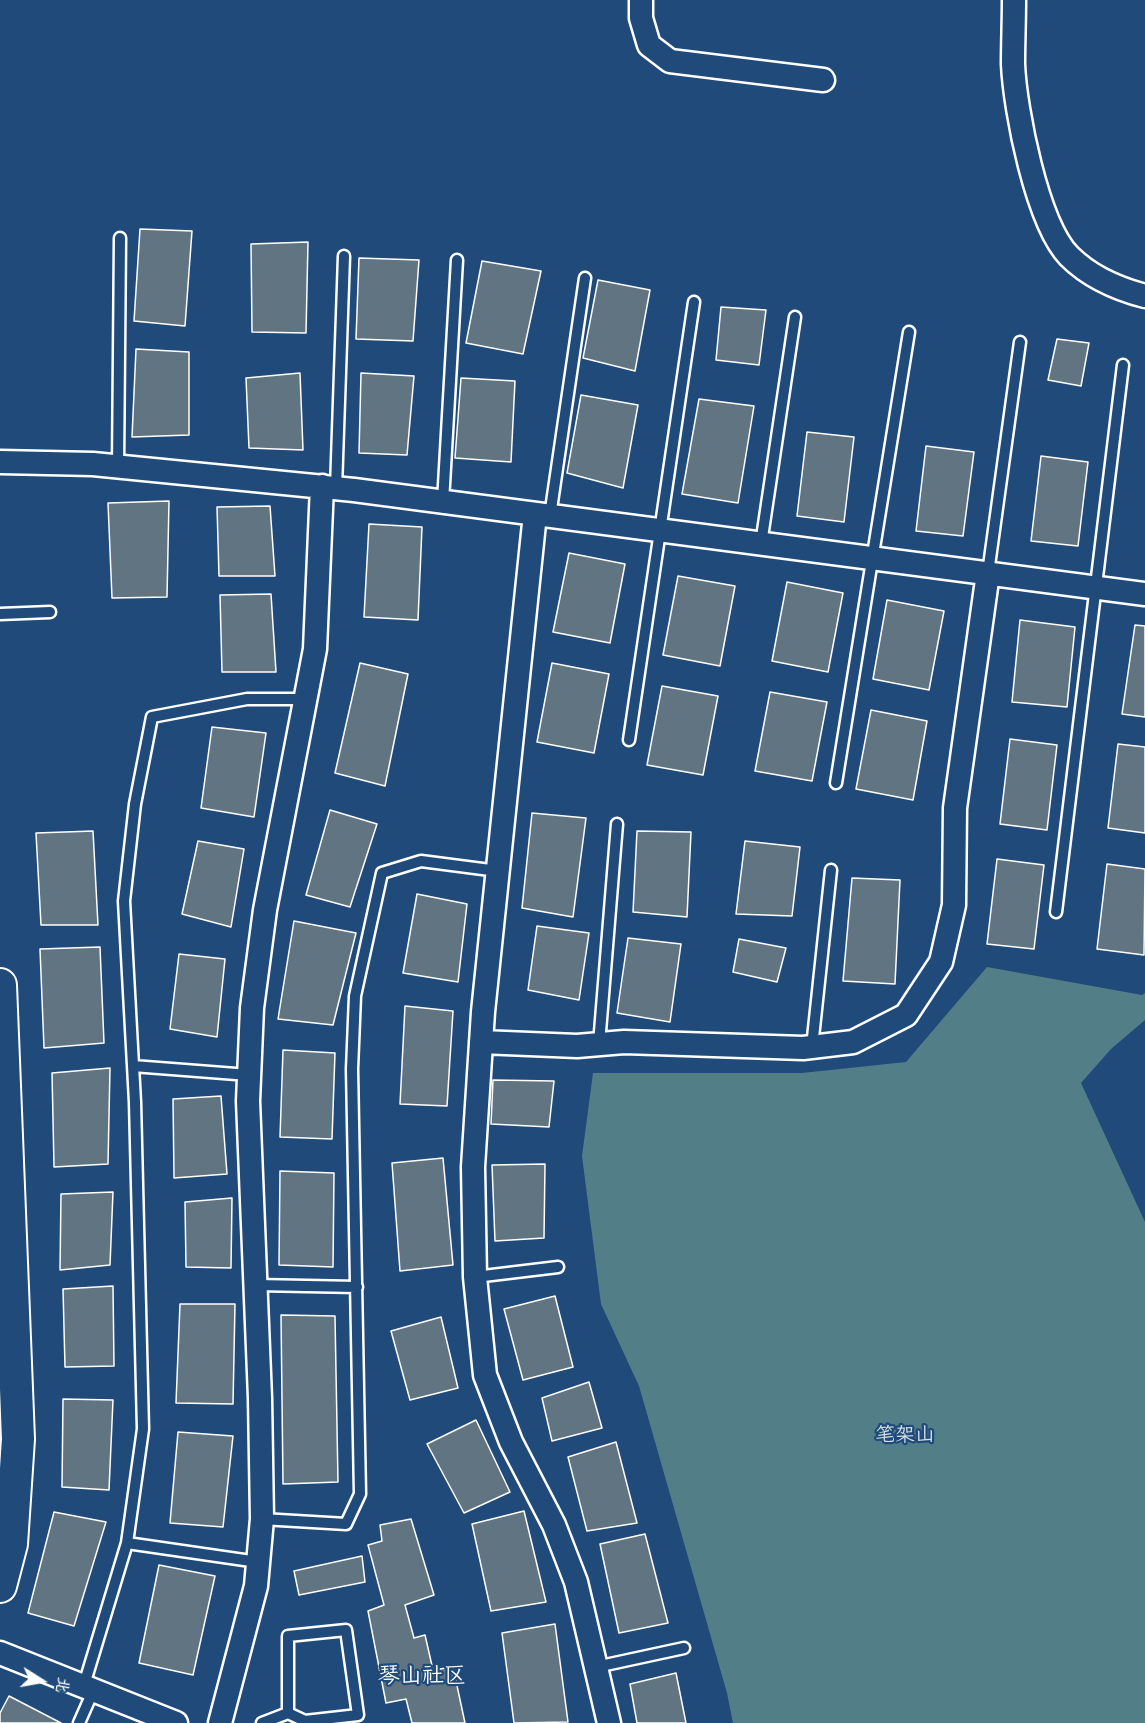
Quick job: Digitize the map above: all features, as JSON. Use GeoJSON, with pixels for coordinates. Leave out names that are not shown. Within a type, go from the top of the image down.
{"type":"FeatureCollection","features":[{"type":"Feature","properties":{"kind":"street"},"geometry":{"type":"LineString","coordinates":[[641,0],[641,18],[649,45],[670,61],[823,80]]}},
{"type":"Feature","properties":{"kind":"street"},"geometry":{"type":"LineString","coordinates":[[1014,0],[1013,66],[1028,160],[1049,228],[1068,255],[1095,275],[1145,297]]}},
{"type":"Feature","properties":{"kind":"street"},"geometry":{"type":"LineString","coordinates":[[0,462],[118,466],[329,487],[1145,594]]}},
{"type":"Feature","properties":{"kind":"street"},"geometry":{"type":"LineString","coordinates":[[219,1723],[242,1647],[256,1586],[262,1519],[249,1075],[252,1008],[265,910],[315,649],[329,487]]}},
{"type":"Feature","properties":{"kind":"street"},"geometry":{"type":"LineString","coordinates":[[542,515],[498,871],[481,1042],[474,1167],[475,1277],[485,1375],[511,1442],[554,1525],[576,1582],[609,1723]]}},
{"type":"Feature","properties":{"kind":"street"},"geometry":{"type":"LineString","coordinates":[[481,1042],[598,1044],[624,1042],[812,1047],[853,1042],[906,1015],[941,962],[954,905],[955,808],[988,573]]}},
{"type":"Feature","properties":{"kind":"street"},"geometry":{"type":"LineString","coordinates":[[0,985],[18,1439],[11,1544],[0,1586]]}},
{"type":"Feature","properties":{"kind":"street"},"geometry":{"type":"LineString","coordinates":[[0,1653],[176,1723]]}},
{"type":"Feature","properties":{"kind":"lane"},"geometry":{"type":"LineString","coordinates":[[118,466],[120,238]]}},
{"type":"Feature","properties":{"kind":"lane"},"geometry":{"type":"LineString","coordinates":[[329,487],[344,256]]}},
{"type":"Feature","properties":{"kind":"lane"},"geometry":{"type":"LineString","coordinates":[[443,502],[457,260]]}},
{"type":"Feature","properties":{"kind":"lane"},"geometry":{"type":"LineString","coordinates":[[542,515],[585,278]]}},
{"type":"Feature","properties":{"kind":"lane"},"geometry":{"type":"LineString","coordinates":[[629,740],[694,302]]}},
{"type":"Feature","properties":{"kind":"lane"},"geometry":{"type":"LineString","coordinates":[[761,544],[795,317]]}},
{"type":"Feature","properties":{"kind":"lane"},"geometry":{"type":"LineString","coordinates":[[836,783],[909,332]]}},
{"type":"Feature","properties":{"kind":"lane"},"geometry":{"type":"LineString","coordinates":[[988,573],[1020,342]]}},
{"type":"Feature","properties":{"kind":"lane"},"geometry":{"type":"LineString","coordinates":[[1056,912],[1124,365]]}},
{"type":"Feature","properties":{"kind":"lane"},"geometry":{"type":"LineString","coordinates":[[0,614],[50,612]]}},
{"type":"Feature","properties":{"kind":"lane"},"geometry":{"type":"LineString","coordinates":[[79,1723],[127,1544],[143,1429],[133,1066],[124,901],[135,804],[152,717],[247,699],[306,699]]}},
{"type":"Feature","properties":{"kind":"lane"},"geometry":{"type":"LineString","coordinates":[[598,1044],[618,824]]}},
{"type":"Feature","properties":{"kind":"lane"},"geometry":{"type":"LineString","coordinates":[[262,1519],[346,1524],[360,1494],[352,1069],[355,996],[382,873],[421,861],[498,871]]}},
{"type":"Feature","properties":{"kind":"lane"},"geometry":{"type":"LineString","coordinates":[[812,1047],[831,870]]}},
{"type":"Feature","properties":{"kind":"lane"},"geometry":{"type":"LineString","coordinates":[[133,1066],[249,1075]]}},
{"type":"Feature","properties":{"kind":"lane"},"geometry":{"type":"LineString","coordinates":[[475,1277],[558,1268]]}},
{"type":"Feature","properties":{"kind":"lane"},"geometry":{"type":"LineString","coordinates":[[256,1285],[357,1287]]}},
{"type":"Feature","properties":{"kind":"lane"},"geometry":{"type":"LineString","coordinates":[[127,1544],[258,1562]]}},
{"type":"Feature","properties":{"kind":"lane"},"geometry":{"type":"LineString","coordinates":[[262,1723],[288,1713],[305,1721],[358,1715],[346,1630],[288,1636],[288,1713]]}},
{"type":"Feature","properties":{"kind":"lane"},"geometry":{"type":"LineString","coordinates":[[596,1666],[684,1648]]}},
{"type":"Feature","properties":{"kind":"green space","name":"笔架山"},"geometry":{"type":"Polygon","coordinates":[[[987,967],[1142,995],[1145,993],[1145,1020],[1111,1049],[1081,1083],[1145,1222],[1145,1723],[733,1723],[727,1693],[639,1386],[601,1304],[582,1156],[593,1073],[802,1073],[906,1062],[987,967]]]}},
{"type":"Feature","properties":{"kind":"building"},"geometry":{"type":"Polygon","coordinates":[[[140,229],[192,231],[185,326],[134,321],[140,229]]]}},
{"type":"Feature","properties":{"kind":"building"},"geometry":{"type":"Polygon","coordinates":[[[308,242],[306,333],[252,332],[251,244],[308,242]]]}},
{"type":"Feature","properties":{"kind":"building"},"geometry":{"type":"Polygon","coordinates":[[[359,258],[419,260],[413,341],[356,339],[359,258]]]}},
{"type":"Feature","properties":{"kind":"building"},"geometry":{"type":"Polygon","coordinates":[[[482,261],[541,271],[523,354],[466,343],[482,261]]]}},
{"type":"Feature","properties":{"kind":"building"},"geometry":{"type":"Polygon","coordinates":[[[598,280],[650,290],[635,371],[583,358],[598,280]]]}},
{"type":"Feature","properties":{"kind":"building"},"geometry":{"type":"Polygon","coordinates":[[[721,307],[766,310],[759,365],[716,360],[721,307]]]}},
{"type":"Feature","properties":{"kind":"building"},"geometry":{"type":"Polygon","coordinates":[[[1057,339],[1089,343],[1081,386],[1048,380],[1057,339]]]}},
{"type":"Feature","properties":{"kind":"building"},"geometry":{"type":"Polygon","coordinates":[[[136,349],[189,352],[189,435],[132,437],[136,349]]]}},
{"type":"Feature","properties":{"kind":"building"},"geometry":{"type":"Polygon","coordinates":[[[300,373],[303,450],[249,448],[246,378],[300,373]]]}},
{"type":"Feature","properties":{"kind":"building"},"geometry":{"type":"Polygon","coordinates":[[[361,373],[414,376],[407,455],[359,453],[361,373]]]}},
{"type":"Feature","properties":{"kind":"building"},"geometry":{"type":"Polygon","coordinates":[[[461,378],[515,381],[511,462],[455,458],[461,378]]]}},
{"type":"Feature","properties":{"kind":"building"},"geometry":{"type":"Polygon","coordinates":[[[581,395],[638,405],[623,488],[567,473],[581,395]]]}},
{"type":"Feature","properties":{"kind":"building"},"geometry":{"type":"Polygon","coordinates":[[[699,399],[754,406],[738,503],[682,494],[699,399]]]}},
{"type":"Feature","properties":{"kind":"building"},"geometry":{"type":"Polygon","coordinates":[[[807,432],[854,437],[844,522],[797,516],[807,432]]]}},
{"type":"Feature","properties":{"kind":"building"},"geometry":{"type":"Polygon","coordinates":[[[926,446],[974,452],[963,536],[916,531],[926,446]]]}},
{"type":"Feature","properties":{"kind":"building"},"geometry":{"type":"Polygon","coordinates":[[[1041,456],[1088,462],[1078,546],[1031,541],[1041,456]]]}},
{"type":"Feature","properties":{"kind":"building"},"geometry":{"type":"Polygon","coordinates":[[[169,501],[167,597],[112,598],[108,503],[169,501]]]}},
{"type":"Feature","properties":{"kind":"building"},"geometry":{"type":"Polygon","coordinates":[[[270,506],[275,576],[219,576],[217,507],[270,506]]]}},
{"type":"Feature","properties":{"kind":"building"},"geometry":{"type":"Polygon","coordinates":[[[369,524],[422,527],[418,620],[364,617],[369,524]]]}},
{"type":"Feature","properties":{"kind":"building"},"geometry":{"type":"Polygon","coordinates":[[[569,553],[625,564],[610,643],[553,632],[569,553]]]}},
{"type":"Feature","properties":{"kind":"building"},"geometry":{"type":"Polygon","coordinates":[[[678,576],[735,586],[720,666],[663,655],[678,576]]]}},
{"type":"Feature","properties":{"kind":"building"},"geometry":{"type":"Polygon","coordinates":[[[787,582],[843,593],[828,672],[772,661],[787,582]]]}},
{"type":"Feature","properties":{"kind":"building"},"geometry":{"type":"Polygon","coordinates":[[[271,594],[276,672],[222,672],[220,595],[271,594]]]}},
{"type":"Feature","properties":{"kind":"building"},"geometry":{"type":"Polygon","coordinates":[[[887,600],[944,611],[929,690],[873,679],[887,600]]]}},
{"type":"Feature","properties":{"kind":"building"},"geometry":{"type":"Polygon","coordinates":[[[1020,620],[1075,627],[1067,707],[1012,702],[1020,620]]]}},
{"type":"Feature","properties":{"kind":"building"},"geometry":{"type":"Polygon","coordinates":[[[1135,625],[1145,626],[1145,717],[1122,714],[1135,625]]]}},
{"type":"Feature","properties":{"kind":"building"},"geometry":{"type":"Polygon","coordinates":[[[360,663],[408,674],[385,786],[335,773],[360,663]]]}},
{"type":"Feature","properties":{"kind":"building"},"geometry":{"type":"Polygon","coordinates":[[[552,663],[609,674],[594,753],[537,742],[552,663]]]}},
{"type":"Feature","properties":{"kind":"building"},"geometry":{"type":"Polygon","coordinates":[[[662,686],[718,696],[703,775],[647,765],[662,686]]]}},
{"type":"Feature","properties":{"kind":"building"},"geometry":{"type":"Polygon","coordinates":[[[770,692],[827,702],[812,781],[755,771],[770,692]]]}},
{"type":"Feature","properties":{"kind":"building"},"geometry":{"type":"Polygon","coordinates":[[[871,710],[927,721],[913,800],[856,789],[871,710]]]}},
{"type":"Feature","properties":{"kind":"building"},"geometry":{"type":"Polygon","coordinates":[[[212,727],[266,733],[254,817],[201,808],[212,727]]]}},
{"type":"Feature","properties":{"kind":"building"},"geometry":{"type":"Polygon","coordinates":[[[1010,739],[1057,745],[1047,830],[1000,824],[1010,739]]]}},
{"type":"Feature","properties":{"kind":"building"},"geometry":{"type":"Polygon","coordinates":[[[1118,744],[1145,747],[1145,833],[1108,828],[1118,744]]]}},
{"type":"Feature","properties":{"kind":"building"},"geometry":{"type":"Polygon","coordinates":[[[330,810],[377,824],[350,907],[306,895],[330,810]]]}},
{"type":"Feature","properties":{"kind":"building"},"geometry":{"type":"Polygon","coordinates":[[[532,813],[586,818],[573,917],[522,908],[532,813]]]}},
{"type":"Feature","properties":{"kind":"building"},"geometry":{"type":"Polygon","coordinates":[[[93,831],[98,925],[41,925],[36,833],[93,831]]]}},
{"type":"Feature","properties":{"kind":"building"},"geometry":{"type":"Polygon","coordinates":[[[637,831],[691,832],[687,917],[633,912],[637,831]]]}},
{"type":"Feature","properties":{"kind":"building"},"geometry":{"type":"Polygon","coordinates":[[[198,841],[244,849],[231,927],[182,914],[198,841]]]}},
{"type":"Feature","properties":{"kind":"building"},"geometry":{"type":"Polygon","coordinates":[[[745,841],[800,847],[792,916],[736,914],[745,841]]]}},
{"type":"Feature","properties":{"kind":"building"},"geometry":{"type":"Polygon","coordinates":[[[997,859],[1044,865],[1034,949],[987,944],[997,859]]]}},
{"type":"Feature","properties":{"kind":"building"},"geometry":{"type":"Polygon","coordinates":[[[1107,864],[1145,869],[1144,955],[1097,949],[1107,864]]]}},
{"type":"Feature","properties":{"kind":"building"},"geometry":{"type":"Polygon","coordinates":[[[852,878],[900,880],[895,984],[843,981],[852,878]]]}},
{"type":"Feature","properties":{"kind":"building"},"geometry":{"type":"Polygon","coordinates":[[[417,894],[467,904],[458,982],[403,973],[417,894]]]}},
{"type":"Feature","properties":{"kind":"building"},"geometry":{"type":"Polygon","coordinates":[[[294,921],[356,933],[333,1025],[278,1019],[294,921]]]}},
{"type":"Feature","properties":{"kind":"building"},"geometry":{"type":"Polygon","coordinates":[[[537,926],[589,933],[579,1000],[528,990],[537,926]]]}},
{"type":"Feature","properties":{"kind":"building"},"geometry":{"type":"Polygon","coordinates":[[[628,938],[681,944],[670,1022],[617,1013],[628,938]]]}},
{"type":"Feature","properties":{"kind":"building"},"geometry":{"type":"Polygon","coordinates":[[[739,939],[786,948],[777,982],[733,972],[739,939]]]}},
{"type":"Feature","properties":{"kind":"building"},"geometry":{"type":"Polygon","coordinates":[[[100,947],[104,1043],[44,1048],[40,949],[100,947]]]}},
{"type":"Feature","properties":{"kind":"building"},"geometry":{"type":"Polygon","coordinates":[[[179,954],[225,959],[217,1037],[170,1029],[179,954]]]}},
{"type":"Feature","properties":{"kind":"building"},"geometry":{"type":"Polygon","coordinates":[[[405,1006],[453,1011],[447,1106],[400,1104],[405,1006]]]}},
{"type":"Feature","properties":{"kind":"building"},"geometry":{"type":"Polygon","coordinates":[[[283,1050],[335,1053],[332,1139],[280,1137],[283,1050]]]}},
{"type":"Feature","properties":{"kind":"building"},"geometry":{"type":"Polygon","coordinates":[[[110,1068],[108,1164],[54,1167],[52,1073],[110,1068]]]}},
{"type":"Feature","properties":{"kind":"building"},"geometry":{"type":"Polygon","coordinates":[[[493,1080],[554,1081],[549,1127],[491,1124],[493,1080]]]}},
{"type":"Feature","properties":{"kind":"building"},"geometry":{"type":"Polygon","coordinates":[[[221,1096],[227,1174],[174,1178],[173,1099],[221,1096]]]}},
{"type":"Feature","properties":{"kind":"building"},"geometry":{"type":"Polygon","coordinates":[[[443,1158],[453,1265],[400,1271],[392,1163],[443,1158]]]}},
{"type":"Feature","properties":{"kind":"building"},"geometry":{"type":"Polygon","coordinates":[[[545,1164],[544,1238],[495,1241],[492,1165],[545,1164]]]}},
{"type":"Feature","properties":{"kind":"building"},"geometry":{"type":"Polygon","coordinates":[[[280,1171],[334,1173],[333,1267],[279,1265],[280,1171]]]}},
{"type":"Feature","properties":{"kind":"building"},"geometry":{"type":"Polygon","coordinates":[[[113,1192],[110,1265],[60,1270],[61,1194],[113,1192]]]}},
{"type":"Feature","properties":{"kind":"building"},"geometry":{"type":"Polygon","coordinates":[[[232,1198],[231,1268],[186,1267],[185,1202],[232,1198]]]}},
{"type":"Feature","properties":{"kind":"building"},"geometry":{"type":"Polygon","coordinates":[[[113,1286],[114,1366],[65,1367],[63,1289],[113,1286]]]}},
{"type":"Feature","properties":{"kind":"building"},"geometry":{"type":"Polygon","coordinates":[[[555,1296],[573,1367],[523,1380],[504,1309],[555,1296]]]}},
{"type":"Feature","properties":{"kind":"building"},"geometry":{"type":"Polygon","coordinates":[[[180,1304],[235,1304],[233,1404],[176,1403],[180,1304]]]}},
{"type":"Feature","properties":{"kind":"building"},"geometry":{"type":"Polygon","coordinates":[[[281,1315],[335,1316],[338,1482],[283,1484],[281,1315]]]}},
{"type":"Feature","properties":{"kind":"building"},"geometry":{"type":"Polygon","coordinates":[[[441,1317],[458,1388],[410,1400],[391,1331],[441,1317]]]}},
{"type":"Feature","properties":{"kind":"building"},"geometry":{"type":"Polygon","coordinates":[[[589,1382],[602,1428],[552,1441],[542,1398],[589,1382]]]}},
{"type":"Feature","properties":{"kind":"building"},"geometry":{"type":"Polygon","coordinates":[[[63,1399],[113,1400],[109,1490],[62,1487],[63,1399]]]}},
{"type":"Feature","properties":{"kind":"building"},"geometry":{"type":"Polygon","coordinates":[[[476,1420],[510,1492],[464,1513],[427,1444],[476,1420]]]}},
{"type":"Feature","properties":{"kind":"building"},"geometry":{"type":"Polygon","coordinates":[[[178,1432],[233,1436],[223,1527],[170,1523],[178,1432]]]}},
{"type":"Feature","properties":{"kind":"building"},"geometry":{"type":"Polygon","coordinates":[[[616,1442],[637,1523],[587,1531],[568,1457],[616,1442]]]}},
{"type":"Feature","properties":{"kind":"building"},"geometry":{"type":"Polygon","coordinates":[[[524,1511],[546,1602],[491,1611],[472,1524],[524,1511]]]}},
{"type":"Feature","properties":{"kind":"building"},"geometry":{"type":"Polygon","coordinates":[[[54,1512],[106,1522],[74,1626],[28,1613],[54,1512]]]}},
{"type":"Feature","properties":{"kind":"building"},"geometry":{"type":"Polygon","coordinates":[[[411,1519],[434,1595],[405,1605],[414,1638],[425,1635],[433,1670],[453,1667],[465,1723],[412,1723],[406,1699],[386,1703],[368,1611],[384,1605],[368,1545],[382,1541],[380,1525],[411,1519]]]}},
{"type":"Feature","properties":{"kind":"building"},"geometry":{"type":"Polygon","coordinates":[[[645,1534],[668,1623],[619,1633],[600,1544],[645,1534]]]}},
{"type":"Feature","properties":{"kind":"building"},"geometry":{"type":"Polygon","coordinates":[[[362,1556],[365,1582],[299,1595],[294,1571],[362,1556]]]}},
{"type":"Feature","properties":{"kind":"building"},"geometry":{"type":"Polygon","coordinates":[[[159,1565],[215,1576],[193,1675],[139,1663],[159,1565]]]}},
{"type":"Feature","properties":{"kind":"building"},"geometry":{"type":"Polygon","coordinates":[[[555,1624],[568,1722],[514,1723],[502,1633],[555,1624]]]}},
{"type":"Feature","properties":{"kind":"building"},"geometry":{"type":"Polygon","coordinates":[[[676,1673],[686,1723],[637,1723],[630,1684],[676,1673]]]}},
{"type":"Feature","properties":{"kind":"building"},"geometry":{"type":"Polygon","coordinates":[[[9,1696],[61,1723],[0,1723],[0,1713],[9,1696]]]}},
{"type":"Feature","properties":{"kind":"district","name":"琴山社区"},"geometry":{"type":"Point","coordinates":[422,1679]}}]}
